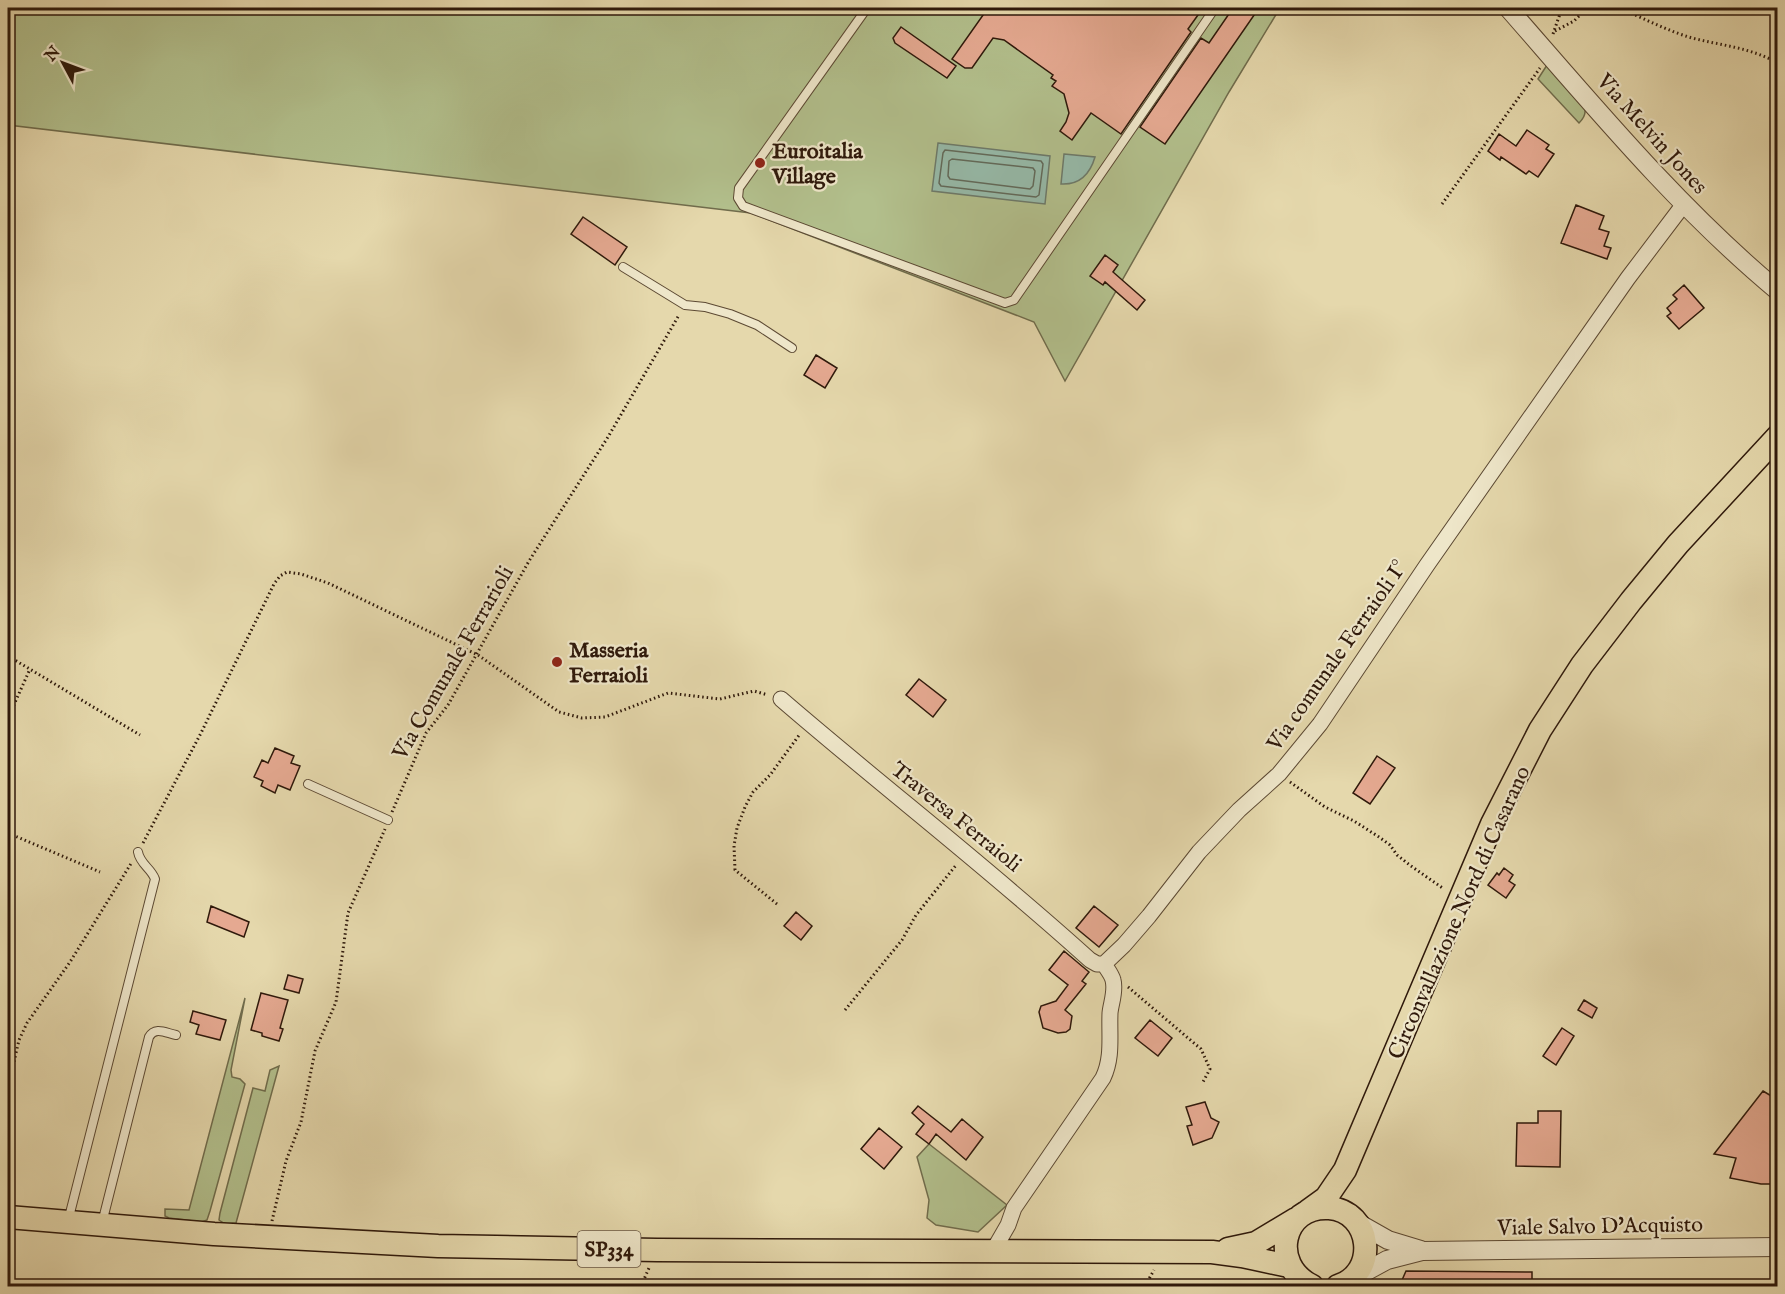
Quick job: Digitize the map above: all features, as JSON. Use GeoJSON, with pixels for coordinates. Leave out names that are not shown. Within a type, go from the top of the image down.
{"type":"FeatureCollection","features":[{"type":"Feature","properties":{"kind":"main road","name":"Circonvallazione Nord di Casarano"},"geometry":{"type":"LineString","coordinates":[[1346,1170],[1492,824],[1540,730],[1582,665],[1632,601],[1678,544],[1775,437]]}},
{"type":"Feature","properties":{"kind":"main road"},"geometry":{"type":"LineString","coordinates":[[1212,1252],[1256,1243],[1304,1214],[1326,1198],[1346,1170]]}},
{"type":"Feature","properties":{"kind":"main road"},"geometry":{"type":"LineString","coordinates":[[1344,1284],[1364,1262],[1366,1252],[1363,1232],[1342,1196],[1346,1170]]}},
{"type":"Feature","properties":{"kind":"main road"},"geometry":{"type":"LineString","coordinates":[[1298,1278],[1285,1251],[1287,1235],[1304,1214],[1317,1208],[1335,1208],[1355,1220]]}},
{"type":"Feature","properties":{"kind":"main road","name":"SP334"},"geometry":{"type":"LineString","coordinates":[[8,1217],[268,1237],[438,1246],[657,1250],[1212,1252]]}},
{"type":"Feature","properties":{"kind":"main road"},"geometry":{"type":"LineString","coordinates":[[1212,1252],[1242,1256],[1298,1278]]}},
{"type":"Feature","properties":{"kind":"street","name":"Via Melvin Jones"},"geometry":{"type":"LineString","coordinates":[[1508,8],[1684,204],[1723,244],[1775,287]]}},
{"type":"Feature","properties":{"kind":"street","name":"Via comunale Ferraioli I°"},"geometry":{"type":"LineString","coordinates":[[1104,964],[1149,916],[1199,852],[1239,810],[1279,774],[1320,724],[1427,565],[1628,278],[1684,204]]}},
{"type":"Feature","properties":{"kind":"street","name":"Traversa Ferraioli"},"geometry":{"type":"LineString","coordinates":[[781,699],[1024,900],[1090,960],[1097,964],[1104,964]]}},
{"type":"Feature","properties":{"kind":"street"},"geometry":{"type":"LineString","coordinates":[[993,1251],[1008,1225],[1014,1208],[1106,1072],[1110,1057],[1110,1011],[1114,987],[1113,979],[1104,964]]}},
{"type":"Feature","properties":{"kind":"street","name":"Viale Salvo D'Acquisto"},"geometry":{"type":"LineString","coordinates":[[1355,1220],[1388,1240],[1422,1251]]}},
{"type":"Feature","properties":{"kind":"street","name":"Viale Salvo D'Acquisto"},"geometry":{"type":"LineString","coordinates":[[1344,1284],[1387,1260],[1422,1251],[1778,1247]]}},
{"type":"Feature","properties":{"kind":"lane"},"geometry":{"type":"LineString","coordinates":[[867,8],[739,188],[738,198],[743,206],[1005,303],[1014,300],[1215,8]]}},
{"type":"Feature","properties":{"kind":"lane"},"geometry":{"type":"LineString","coordinates":[[622,267],[685,305],[705,307],[730,314],[757,325],[792,348]]}},
{"type":"Feature","properties":{"kind":"lane"},"geometry":{"type":"LineString","coordinates":[[308,784],[388,820]]}},
{"type":"Feature","properties":{"kind":"lane"},"geometry":{"type":"LineString","coordinates":[[67,1222],[155,879],[153,872],[139,859],[138,852]]}},
{"type":"Feature","properties":{"kind":"lane"},"geometry":{"type":"LineString","coordinates":[[102,1225],[148,1037],[156,1030],[176,1035]]}},
{"type":"Feature","properties":{"kind":"path"},"geometry":{"type":"LineString","coordinates":[[1442,204],[1538,71],[1548,52],[1562,8]]}},
{"type":"Feature","properties":{"kind":"path"},"geometry":{"type":"LineString","coordinates":[[1554,31],[1570,24],[1587,8]]}},
{"type":"Feature","properties":{"kind":"path"},"geometry":{"type":"LineString","coordinates":[[1619,8],[1689,37],[1718,45],[1741,47],[1772,60]]}},
{"type":"Feature","properties":{"kind":"path","name":"Via Comunale Ferrarioli"},"geometry":{"type":"LineString","coordinates":[[268,1237],[286,1161],[301,1122],[315,1051],[336,1002],[348,913],[426,733],[448,705],[529,561],[608,436],[685,305]]}},
{"type":"Feature","properties":{"kind":"path"},"geometry":{"type":"LineString","coordinates":[[8,1088],[19,1040],[27,1023],[39,1002],[70,962],[138,852],[201,733],[274,584],[280,576],[287,572],[328,583],[478,655],[559,712],[582,718],[605,717],[668,693],[720,699],[754,691],[781,699]]}},
{"type":"Feature","properties":{"kind":"path"},"geometry":{"type":"LineString","coordinates":[[8,656],[140,735]]}},
{"type":"Feature","properties":{"kind":"path"},"geometry":{"type":"LineString","coordinates":[[8,718],[30,669]]}},
{"type":"Feature","properties":{"kind":"path"},"geometry":{"type":"LineString","coordinates":[[777,904],[735,870],[735,837],[753,792],[770,775],[808,723]]}},
{"type":"Feature","properties":{"kind":"path"},"geometry":{"type":"LineString","coordinates":[[1279,774],[1325,807],[1354,821],[1379,837],[1390,845],[1397,855],[1444,889]]}},
{"type":"Feature","properties":{"kind":"path"},"geometry":{"type":"LineString","coordinates":[[8,833],[100,872]]}},
{"type":"Feature","properties":{"kind":"path"},"geometry":{"type":"LineString","coordinates":[[845,1010],[896,948],[916,915],[965,853]]}},
{"type":"Feature","properties":{"kind":"path"},"geometry":{"type":"LineString","coordinates":[[1113,979],[1130,988],[1201,1049],[1210,1069],[1203,1082]]}},
{"type":"Feature","properties":{"kind":"green space","name":"Euroitalia Village"},"geometry":{"type":"Polygon","coordinates":[[[8,8],[1280,8],[1229,92],[1065,381],[1034,322],[751,213],[8,125],[8,8]]]}},
{"type":"Feature","properties":{"kind":"green space"},"geometry":{"type":"Polygon","coordinates":[[[1547,65],[1584,107],[1584,115],[1579,123],[1538,79],[1547,65]]]}},
{"type":"Feature","properties":{"kind":"green space"},"geometry":{"type":"Polygon","coordinates":[[[245,998],[231,1070],[232,1077],[240,1079],[245,1084],[207,1220],[202,1222],[169,1218],[165,1216],[165,1209],[189,1210],[245,998]]]}},
{"type":"Feature","properties":{"kind":"green space"},"geometry":{"type":"Polygon","coordinates":[[[279,1066],[236,1223],[225,1224],[219,1220],[220,1213],[253,1088],[265,1091],[270,1070],[279,1066]]]}},
{"type":"Feature","properties":{"kind":"green space"},"geometry":{"type":"Polygon","coordinates":[[[929,1144],[1007,1205],[978,1232],[936,1225],[927,1218],[929,1200],[917,1157],[929,1144]]]}},
{"type":"Feature","properties":{"kind":"water"},"geometry":{"type":"Polygon","coordinates":[[[938,143],[1050,156],[1045,204],[932,191],[938,143]]]}},
{"type":"Feature","properties":{"kind":"water"},"geometry":{"type":"Polygon","coordinates":[[[1064,154],[1095,157],[1090,169],[1083,177],[1073,183],[1061,184],[1064,154]]]}},
{"type":"Feature","properties":{"kind":"building"},"geometry":{"type":"Polygon","coordinates":[[[988,8],[1203,8],[1188,29],[1191,32],[1121,134],[1091,113],[1072,140],[1060,131],[1069,113],[1064,94],[1052,86],[1056,81],[1051,78],[1053,75],[1004,40],[993,38],[972,68],[965,68],[952,59],[988,8]]]}},
{"type":"Feature","properties":{"kind":"building"},"geometry":{"type":"Polygon","coordinates":[[[1233,8],[1259,8],[1165,144],[1140,127],[1201,38],[1209,43],[1233,8]]]}},
{"type":"Feature","properties":{"kind":"building"},"geometry":{"type":"Polygon","coordinates":[[[901,27],[956,66],[947,78],[895,43],[893,38],[901,27]]]}},
{"type":"Feature","properties":{"kind":"building"},"geometry":{"type":"Polygon","coordinates":[[[1527,130],[1549,145],[1546,149],[1554,154],[1538,177],[1529,171],[1526,174],[1488,151],[1499,134],[1516,146],[1527,130]]]}},
{"type":"Feature","properties":{"kind":"building"},"geometry":{"type":"Polygon","coordinates":[[[1576,205],[1604,216],[1599,229],[1609,232],[1604,246],[1611,248],[1607,259],[1561,243],[1576,205]]]}},
{"type":"Feature","properties":{"kind":"building"},"geometry":{"type":"Polygon","coordinates":[[[583,217],[627,247],[615,265],[571,234],[583,217]]]}},
{"type":"Feature","properties":{"kind":"building"},"geometry":{"type":"Polygon","coordinates":[[[1105,255],[1118,265],[1113,272],[1145,300],[1137,310],[1105,282],[1103,285],[1090,276],[1105,255]]]}},
{"type":"Feature","properties":{"kind":"building"},"geometry":{"type":"Polygon","coordinates":[[[1684,285],[1704,308],[1679,329],[1667,316],[1671,313],[1667,308],[1677,299],[1673,295],[1684,285]]]}},
{"type":"Feature","properties":{"kind":"building"},"geometry":{"type":"Polygon","coordinates":[[[816,355],[837,368],[825,388],[804,375],[816,355]]]}},
{"type":"Feature","properties":{"kind":"building"},"geometry":{"type":"Polygon","coordinates":[[[919,679],[946,700],[933,717],[906,695],[919,679]]]}},
{"type":"Feature","properties":{"kind":"building"},"geometry":{"type":"Polygon","coordinates":[[[275,748],[294,756],[291,763],[300,766],[290,790],[278,785],[275,793],[261,786],[263,781],[254,777],[262,760],[268,763],[275,748]]]}},
{"type":"Feature","properties":{"kind":"building"},"geometry":{"type":"Polygon","coordinates":[[[1377,756],[1395,768],[1370,804],[1353,793],[1377,756]]]}},
{"type":"Feature","properties":{"kind":"building"},"geometry":{"type":"Polygon","coordinates":[[[1504,868],[1513,875],[1509,881],[1515,885],[1506,898],[1488,885],[1504,868]]]}},
{"type":"Feature","properties":{"kind":"building"},"geometry":{"type":"Polygon","coordinates":[[[211,906],[249,922],[244,937],[207,922],[211,906]]]}},
{"type":"Feature","properties":{"kind":"building"},"geometry":{"type":"Polygon","coordinates":[[[1094,906],[1118,925],[1099,947],[1076,928],[1094,906]]]}},
{"type":"Feature","properties":{"kind":"building"},"geometry":{"type":"Polygon","coordinates":[[[796,912],[812,926],[801,940],[784,926],[796,912]]]}},
{"type":"Feature","properties":{"kind":"building"},"geometry":{"type":"Polygon","coordinates":[[[1064,951],[1089,972],[1082,981],[1086,984],[1065,1010],[1072,1016],[1070,1029],[1058,1033],[1043,1028],[1039,1012],[1041,1006],[1056,1001],[1068,985],[1049,970],[1064,951]]]}},
{"type":"Feature","properties":{"kind":"building"},"geometry":{"type":"Polygon","coordinates":[[[288,975],[303,979],[299,993],[284,989],[288,975]]]}},
{"type":"Feature","properties":{"kind":"building"},"geometry":{"type":"Polygon","coordinates":[[[261,993],[288,1000],[280,1028],[283,1029],[279,1041],[251,1030],[261,993]]]}},
{"type":"Feature","properties":{"kind":"building"},"geometry":{"type":"Polygon","coordinates":[[[1584,1000],[1597,1008],[1592,1018],[1578,1010],[1584,1000]]]}},
{"type":"Feature","properties":{"kind":"building"},"geometry":{"type":"Polygon","coordinates":[[[193,1011],[226,1020],[220,1040],[196,1034],[199,1025],[190,1022],[193,1011]]]}},
{"type":"Feature","properties":{"kind":"building"},"geometry":{"type":"Polygon","coordinates":[[[1150,1020],[1172,1038],[1158,1056],[1135,1038],[1150,1020]]]}},
{"type":"Feature","properties":{"kind":"building"},"geometry":{"type":"Polygon","coordinates":[[[1562,1028],[1574,1036],[1556,1065],[1543,1056],[1562,1028]]]}},
{"type":"Feature","properties":{"kind":"building"},"geometry":{"type":"Polygon","coordinates":[[[1763,1091],[1778,1100],[1778,1184],[1761,1184],[1730,1178],[1736,1158],[1714,1154],[1763,1091]]]}},
{"type":"Feature","properties":{"kind":"building"},"geometry":{"type":"Polygon","coordinates":[[[1205,1102],[1211,1118],[1219,1122],[1212,1138],[1193,1145],[1187,1126],[1192,1125],[1186,1107],[1205,1102]]]}},
{"type":"Feature","properties":{"kind":"building"},"geometry":{"type":"Polygon","coordinates":[[[918,1106],[951,1132],[962,1119],[983,1137],[966,1160],[936,1134],[929,1144],[916,1134],[924,1124],[912,1113],[918,1106]]]}},
{"type":"Feature","properties":{"kind":"building"},"geometry":{"type":"Polygon","coordinates":[[[1538,1111],[1561,1111],[1560,1167],[1516,1166],[1517,1123],[1538,1123],[1538,1111]]]}},
{"type":"Feature","properties":{"kind":"building"},"geometry":{"type":"Polygon","coordinates":[[[879,1128],[902,1147],[884,1169],[861,1149],[879,1128]]]}},
{"type":"Feature","properties":{"kind":"building"},"geometry":{"type":"Polygon","coordinates":[[[1406,1271],[1532,1272],[1532,1287],[1399,1287],[1406,1271]]]}},
{"type":"Feature","properties":{"kind":"place","name":"Euroitalia Village"},"geometry":{"type":"Point","coordinates":[760,163]}},
{"type":"Feature","properties":{"kind":"place","name":"Masseria Ferraioli"},"geometry":{"type":"Point","coordinates":[557,662]}}]}
